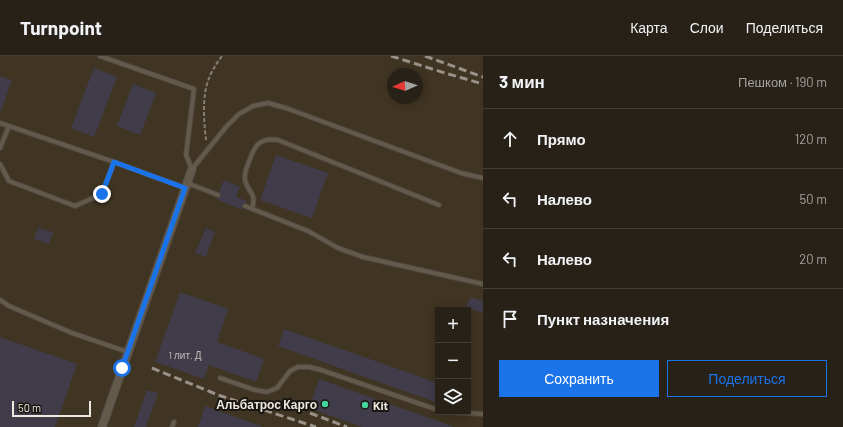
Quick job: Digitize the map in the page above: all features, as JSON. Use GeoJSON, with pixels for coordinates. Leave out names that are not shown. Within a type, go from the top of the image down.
{"type":"FeatureCollection","features":[{"type":"Feature","properties":{"kind":"street"},"geometry":{"type":"LineString","coordinates":[[102,427],[192,169]]}},
{"type":"Feature","properties":{"kind":"lane"},"geometry":{"type":"LineString","coordinates":[[100,56],[194,89],[186,156],[192,169],[226,127],[239,114],[253,106],[268,103],[286,108],[461,172],[483,178]]}},
{"type":"Feature","properties":{"kind":"lane"},"geometry":{"type":"LineString","coordinates":[[0,123],[114,162],[218,195]]}},
{"type":"Feature","properties":{"kind":"lane"},"geometry":{"type":"LineString","coordinates":[[0,148],[9,126]]}},
{"type":"Feature","properties":{"kind":"lane"},"geometry":{"type":"LineString","coordinates":[[252,209],[254,197],[245,180],[245,172],[256,145],[270,139],[278,140],[440,205]]}},
{"type":"Feature","properties":{"kind":"lane"},"geometry":{"type":"LineString","coordinates":[[0,164],[9,181],[75,206],[102,194],[114,162]]}},
{"type":"Feature","properties":{"kind":"lane"},"geometry":{"type":"LineString","coordinates":[[245,206],[308,232],[338,248],[364,257],[483,284]]}},
{"type":"Feature","properties":{"kind":"lane"},"geometry":{"type":"LineString","coordinates":[[0,300],[9,306],[72,333],[128,352]]}},
{"type":"Feature","properties":{"kind":"lane"},"geometry":{"type":"LineString","coordinates":[[220,378],[255,390],[267,392],[277,388],[290,371],[298,367],[309,367],[435,409]]}},
{"type":"Feature","properties":{"kind":"lane"},"geometry":{"type":"LineString","coordinates":[[471,413],[483,414]]}},
{"type":"Feature","properties":{"kind":"lane"},"geometry":{"type":"LineString","coordinates":[[172,427],[174,422]]}},
{"type":"Feature","properties":{"kind":"path"},"geometry":{"type":"LineString","coordinates":[[207,151],[204,123],[204,101],[206,88],[213,69],[222,56]]}},
{"type":"Feature","properties":{"kind":"shaded area"},"geometry":{"type":"Polygon","coordinates":[[[0,56],[483,56],[483,427],[0,427],[0,56]]]}},
{"type":"Feature","properties":{"kind":"building"},"geometry":{"type":"Polygon","coordinates":[[[94,68],[117,77],[94,137],[71,128],[94,68]]]}},
{"type":"Feature","properties":{"kind":"building"},"geometry":{"type":"Polygon","coordinates":[[[0,76],[12,80],[1,111],[0,111],[0,76]]]}},
{"type":"Feature","properties":{"kind":"building"},"geometry":{"type":"Polygon","coordinates":[[[133,84],[156,93],[140,135],[117,126],[133,84]]]}},
{"type":"Feature","properties":{"kind":"building"},"geometry":{"type":"Polygon","coordinates":[[[276,155],[328,173],[312,218],[260,200],[276,155]]]}},
{"type":"Feature","properties":{"kind":"building"},"geometry":{"type":"Polygon","coordinates":[[[224,180],[240,187],[236,197],[247,201],[246,203],[242,204],[243,210],[216,199],[221,197],[219,192],[224,180]]]}},
{"type":"Feature","properties":{"kind":"building"},"geometry":{"type":"Polygon","coordinates":[[[38,228],[53,232],[49,244],[34,239],[38,228]]]}},
{"type":"Feature","properties":{"kind":"building"},"geometry":{"type":"Polygon","coordinates":[[[206,228],[215,232],[206,257],[195,253],[206,228]]]}},
{"type":"Feature","properties":{"kind":"building"},"geometry":{"type":"Polygon","coordinates":[[[180,292],[228,309],[217,342],[264,359],[256,382],[209,365],[204,379],[155,362],[180,292]]]}},
{"type":"Feature","properties":{"kind":"building"},"geometry":{"type":"Polygon","coordinates":[[[470,297],[483,301],[483,313],[471,309],[471,307],[466,307],[470,297]]]}},
{"type":"Feature","properties":{"kind":"building"},"geometry":{"type":"Polygon","coordinates":[[[284,329],[435,382],[435,402],[278,346],[284,329]]]}},
{"type":"Feature","properties":{"kind":"building"},"geometry":{"type":"Polygon","coordinates":[[[0,337],[77,364],[55,427],[0,427],[0,337]]]}},
{"type":"Feature","properties":{"kind":"building"},"geometry":{"type":"Polygon","coordinates":[[[319,379],[452,427],[362,427],[309,408],[319,379]]]}},
{"type":"Feature","properties":{"kind":"building"},"geometry":{"type":"Polygon","coordinates":[[[147,390],[158,393],[146,427],[134,427],[147,390]]]}},
{"type":"Feature","properties":{"kind":"building"},"geometry":{"type":"Polygon","coordinates":[[[205,406],[261,426],[261,427],[198,427],[205,406]]]}},
{"type":"Feature","properties":{"kind":"railway"},"geometry":{"type":"LineString","coordinates":[[391,56],[483,84]]}},
{"type":"Feature","properties":{"kind":"railway"},"geometry":{"type":"LineString","coordinates":[[425,56],[483,77]]}},
{"type":"Feature","properties":{"kind":"railway"},"geometry":{"type":"LineString","coordinates":[[152,368],[218,395],[316,427]]}},
{"type":"Feature","properties":{"kind":"railway"},"geometry":{"type":"LineString","coordinates":[[310,413],[347,427]]}},
{"type":"Feature","properties":{"kind":"place","name":"Альбатрос Карго"},"geometry":{"type":"Point","coordinates":[325,404]}},
{"type":"Feature","properties":{"kind":"place","name":"Kit"},"geometry":{"type":"Point","coordinates":[365,405]}},
{"type":"Feature","properties":{"kind":"route"},"geometry":{"type":"LineString","coordinates":[[102,194],[114,162],[185,188],[122,368]]}}]}
